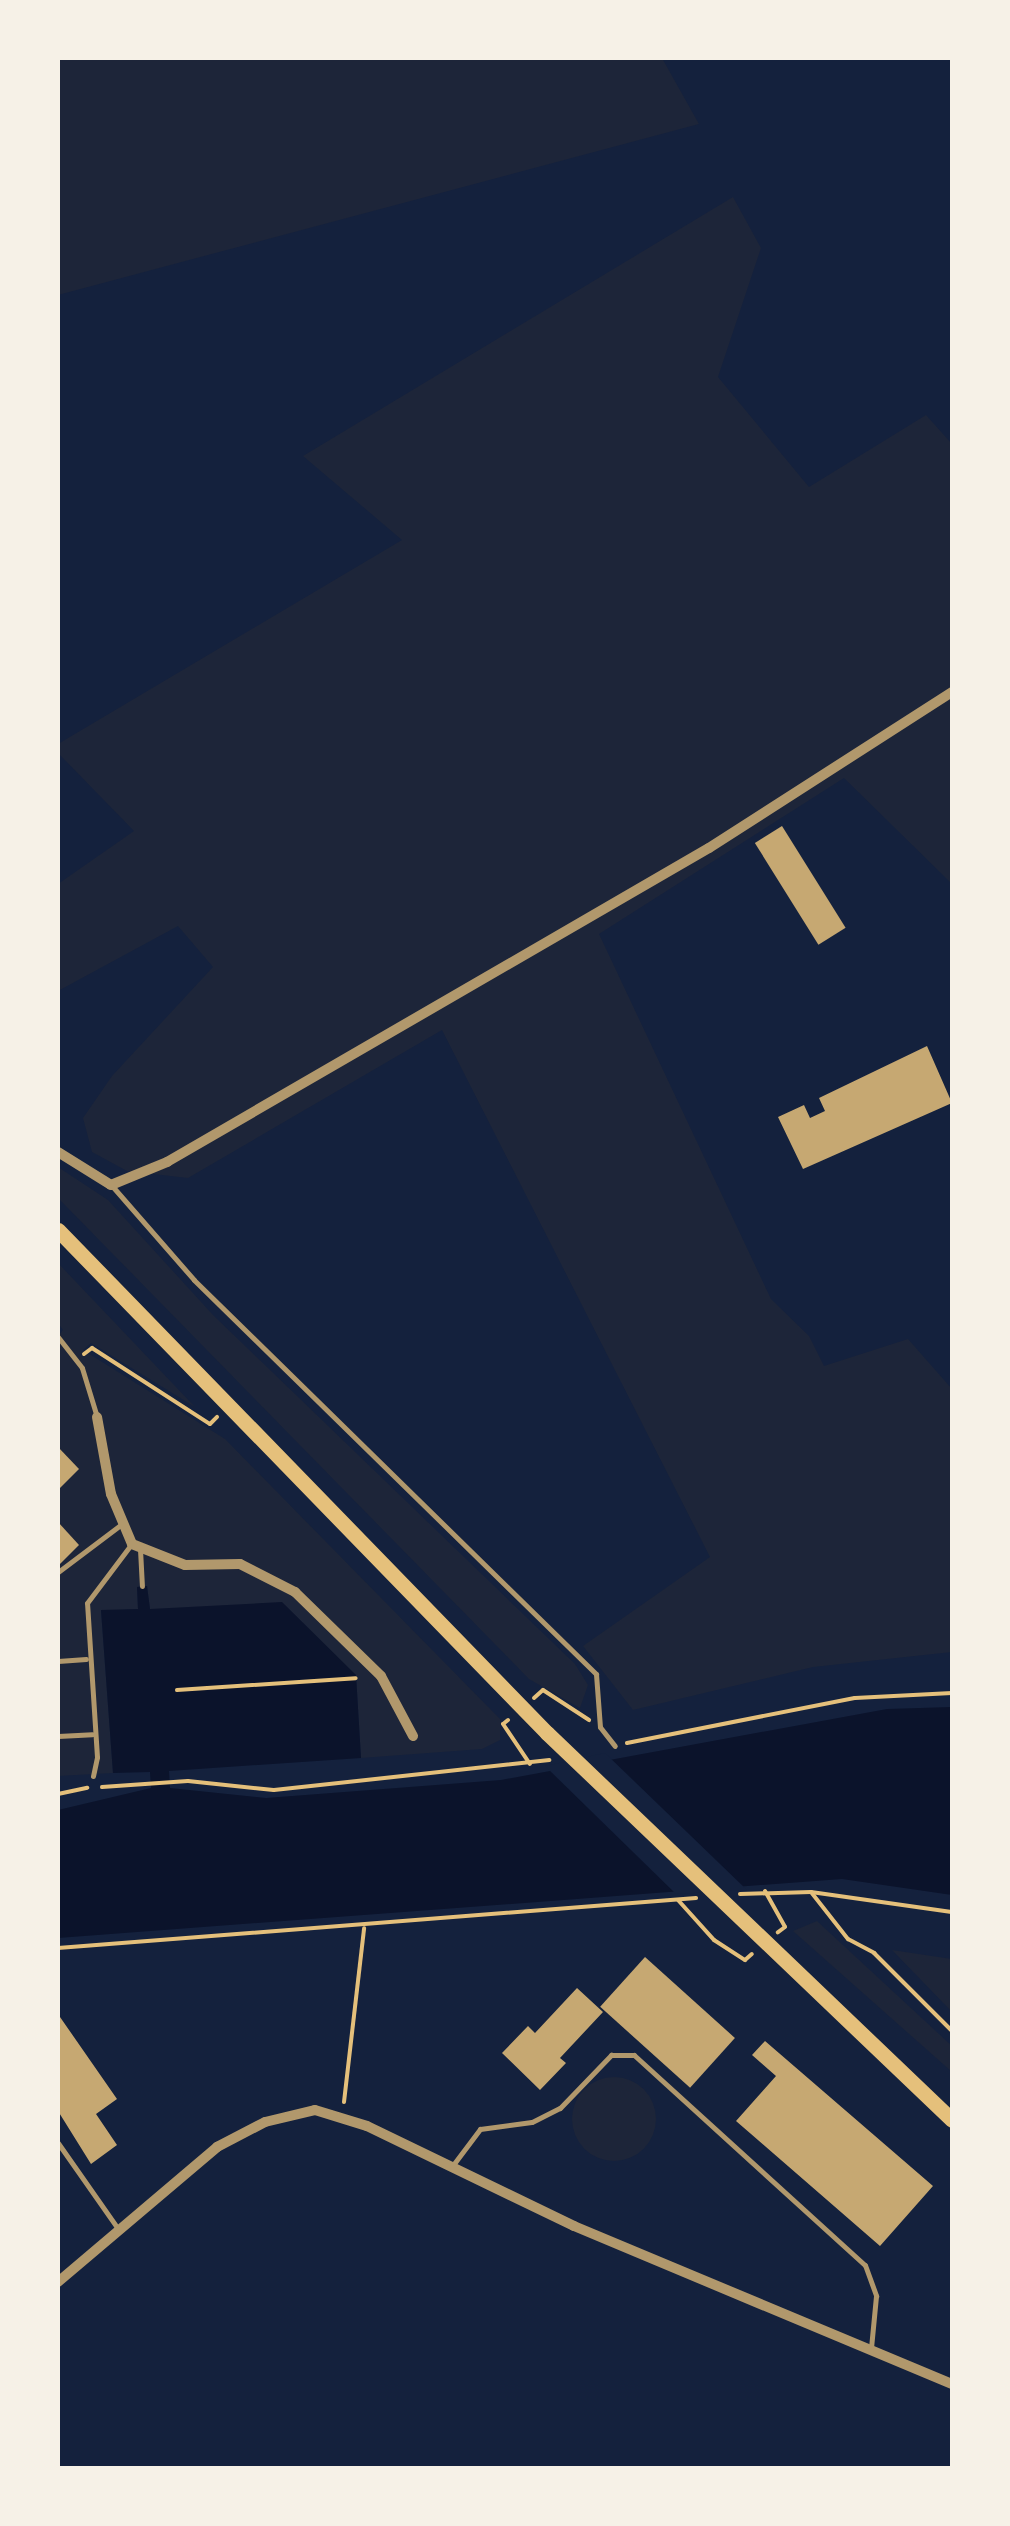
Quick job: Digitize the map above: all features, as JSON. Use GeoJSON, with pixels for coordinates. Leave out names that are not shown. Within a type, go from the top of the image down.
{"type":"FeatureCollection","features":[{"type":"Feature","properties":{"kind":"main road"},"geometry":{"type":"LineString","coordinates":[[58,1230],[547,1733],[952,2120]]}},
{"type":"Feature","properties":{"kind":"street"},"geometry":{"type":"LineString","coordinates":[[58,1152],[111,1185],[167,1162],[390,1037],[709,848],[952,692]]}},
{"type":"Feature","properties":{"kind":"street"},"geometry":{"type":"LineString","coordinates":[[97,1416],[123,1523],[136,1546],[186,1565],[240,1564],[295,1592],[381,1676],[412,1736]]}},
{"type":"Feature","properties":{"kind":"street"},"geometry":{"type":"LineString","coordinates":[[58,2282],[241,2131],[290,2113],[315,2110],[342,2118],[952,2384]]}},
{"type":"Feature","properties":{"kind":"lane"},"geometry":{"type":"LineString","coordinates":[[111,1185],[194,1280],[596,1674],[600,1727],[616,1746]]}},
{"type":"Feature","properties":{"kind":"lane"},"geometry":{"type":"LineString","coordinates":[[58,1337],[77,1360],[97,1416]]}},
{"type":"Feature","properties":{"kind":"lane"},"geometry":{"type":"LineString","coordinates":[[58,1572],[123,1523]]}},
{"type":"Feature","properties":{"kind":"lane"},"geometry":{"type":"LineString","coordinates":[[136,1546],[142,1586]]}},
{"type":"Feature","properties":{"kind":"lane"},"geometry":{"type":"LineString","coordinates":[[92,1776],[87,1603],[136,1546]]}},
{"type":"Feature","properties":{"kind":"lane"},"geometry":{"type":"LineString","coordinates":[[58,1661],[86,1659]]}},
{"type":"Feature","properties":{"kind":"lane"},"geometry":{"type":"LineString","coordinates":[[58,1736],[92,1734]]}},
{"type":"Feature","properties":{"kind":"lane"},"geometry":{"type":"LineString","coordinates":[[451,2166],[480,2128],[532,2122],[560,2108],[611,2055],[634,2056],[865,2265],[876,2296],[871,2351]]}},
{"type":"Feature","properties":{"kind":"lane"},"geometry":{"type":"LineString","coordinates":[[58,2143],[119,2230]]}},
{"type":"Feature","properties":{"kind":"path"},"geometry":{"type":"LineString","coordinates":[[77,1360],[92,1348],[210,1424],[227,1407]]}},
{"type":"Feature","properties":{"kind":"path"},"geometry":{"type":"LineString","coordinates":[[176,1690],[356,1678]]}},
{"type":"Feature","properties":{"kind":"path"},"geometry":{"type":"LineString","coordinates":[[544,1690],[574,1712]]}},
{"type":"Feature","properties":{"kind":"path"},"geometry":{"type":"LineString","coordinates":[[616,1746],[856,1698],[952,1692]]}},
{"type":"Feature","properties":{"kind":"path"},"geometry":{"type":"LineString","coordinates":[[502,1724],[530,1764]]}},
{"type":"Feature","properties":{"kind":"path"},"geometry":{"type":"LineString","coordinates":[[132,1784],[170,1782],[274,1790],[516,1766]]}},
{"type":"Feature","properties":{"kind":"path"},"geometry":{"type":"LineString","coordinates":[[785,1926],[764,1891],[811,1892],[952,1912]]}},
{"type":"Feature","properties":{"kind":"path"},"geometry":{"type":"LineString","coordinates":[[811,1892],[848,1939],[874,1953],[952,2031]]}},
{"type":"Feature","properties":{"kind":"path"},"geometry":{"type":"LineString","coordinates":[[58,1948],[364,1928],[678,1900],[714,1940],[745,1960]]}},
{"type":"Feature","properties":{"kind":"path"},"geometry":{"type":"LineString","coordinates":[[342,2118],[364,1928]]}},
{"type":"Feature","properties":{"kind":"shaded area"},"geometry":{"type":"Polygon","coordinates":[[[58,58],[662,58],[699,124],[58,295],[58,58]]]}},
{"type":"Feature","properties":{"kind":"shaded area"},"geometry":{"type":"Polygon","coordinates":[[[733,197],[761,248],[718,377],[809,487],[926,415],[952,444],[952,884],[844,778],[599,934],[771,1299],[809,1336],[824,1366],[908,1339],[952,1389],[952,1652],[813,1667],[633,1710],[583,1646],[710,1557],[442,1030],[188,1178],[127,1171],[92,1152],[83,1118],[112,1076],[213,967],[178,926],[58,991],[58,884],[134,831],[58,753],[58,744],[402,540],[303,456],[733,197]]]}},
{"type":"Feature","properties":{"kind":"shaded area"},"geometry":{"type":"Polygon","coordinates":[[[58,1167],[108,1200],[213,1315],[575,1664],[588,1685],[580,1708],[529,1679],[58,1198],[58,1167]]]}},
{"type":"Feature","properties":{"kind":"shaded area"},"geometry":{"type":"Polygon","coordinates":[[[58,1263],[195,1407],[91,1343],[83,1350],[225,1439],[500,1719],[500,1740],[482,1749],[361,1758],[356,1675],[150,1609],[147,1586],[137,1587],[138,1609],[101,1611],[113,1773],[58,1776],[58,1336],[63,1330],[58,1323],[58,1263]]]}},
{"type":"Feature","properties":{"kind":"shaded area"},"geometry":{"type":"Polygon","coordinates":[[[147,1586],[150,1609],[282,1602],[356,1675],[361,1758],[169,1771],[170,1788],[266,1798],[501,1780],[887,1709],[952,1707],[952,1895],[842,1879],[58,1938],[58,1810],[151,1788],[150,1772],[113,1773],[101,1610],[138,1609],[137,1587],[147,1586]]]}},
{"type":"Feature","properties":{"kind":"shaded area"},"geometry":{"type":"Polygon","coordinates":[[[817,1921],[952,2046],[952,2072],[793,1931],[817,1921]]]}},
{"type":"Feature","properties":{"kind":"shaded area"},"geometry":{"type":"Polygon","coordinates":[[[892,1950],[952,1959],[952,2012],[892,1950]]]}},
{"type":"Feature","properties":{"kind":"shaded area"},"geometry":{"type":"Polygon","coordinates":[[[606,2077],[622,2077],[638,2084],[649,2095],[656,2119],[653,2135],[644,2149],[622,2161],[606,2161],[590,2154],[579,2143],[572,2127],[572,2111],[579,2095],[590,2084],[606,2077]]]}},
{"type":"Feature","properties":{"kind":"pier"},"geometry":{"type":"Polygon","coordinates":[[[605,1753],[747,1890],[676,1894],[545,1766],[605,1753]]]}},
{"type":"Feature","properties":{"kind":"building"},"geometry":{"type":"Polygon","coordinates":[[[782,826],[846,928],[818,945],[755,843],[782,826]]]}},
{"type":"Feature","properties":{"kind":"building"},"geometry":{"type":"Polygon","coordinates":[[[927,1046],[952,1103],[803,1169],[778,1117],[804,1105],[810,1118],[825,1111],[819,1098],[927,1046]]]}},
{"type":"Feature","properties":{"kind":"building"},"geometry":{"type":"Polygon","coordinates":[[[58,1447],[79,1469],[58,1490],[58,1447]]]}},
{"type":"Feature","properties":{"kind":"building"},"geometry":{"type":"Polygon","coordinates":[[[58,1522],[79,1545],[58,1566],[58,1522]]]}},
{"type":"Feature","properties":{"kind":"building"},"geometry":{"type":"Polygon","coordinates":[[[645,1957],[735,2038],[690,2088],[600,2007],[645,1957]]]}},
{"type":"Feature","properties":{"kind":"building"},"geometry":{"type":"Polygon","coordinates":[[[577,1988],[603,2012],[560,2058],[566,2063],[540,2090],[502,2053],[528,2026],[535,2033],[577,1988]]]}},
{"type":"Feature","properties":{"kind":"building"},"geometry":{"type":"Polygon","coordinates":[[[60,2017],[117,2099],[96,2114],[117,2145],[91,2164],[58,2111],[60,2017]]]}},
{"type":"Feature","properties":{"kind":"building"},"geometry":{"type":"Polygon","coordinates":[[[765,2041],[933,2186],[880,2246],[736,2121],[776,2076],[752,2055],[765,2041]]]}}]}
